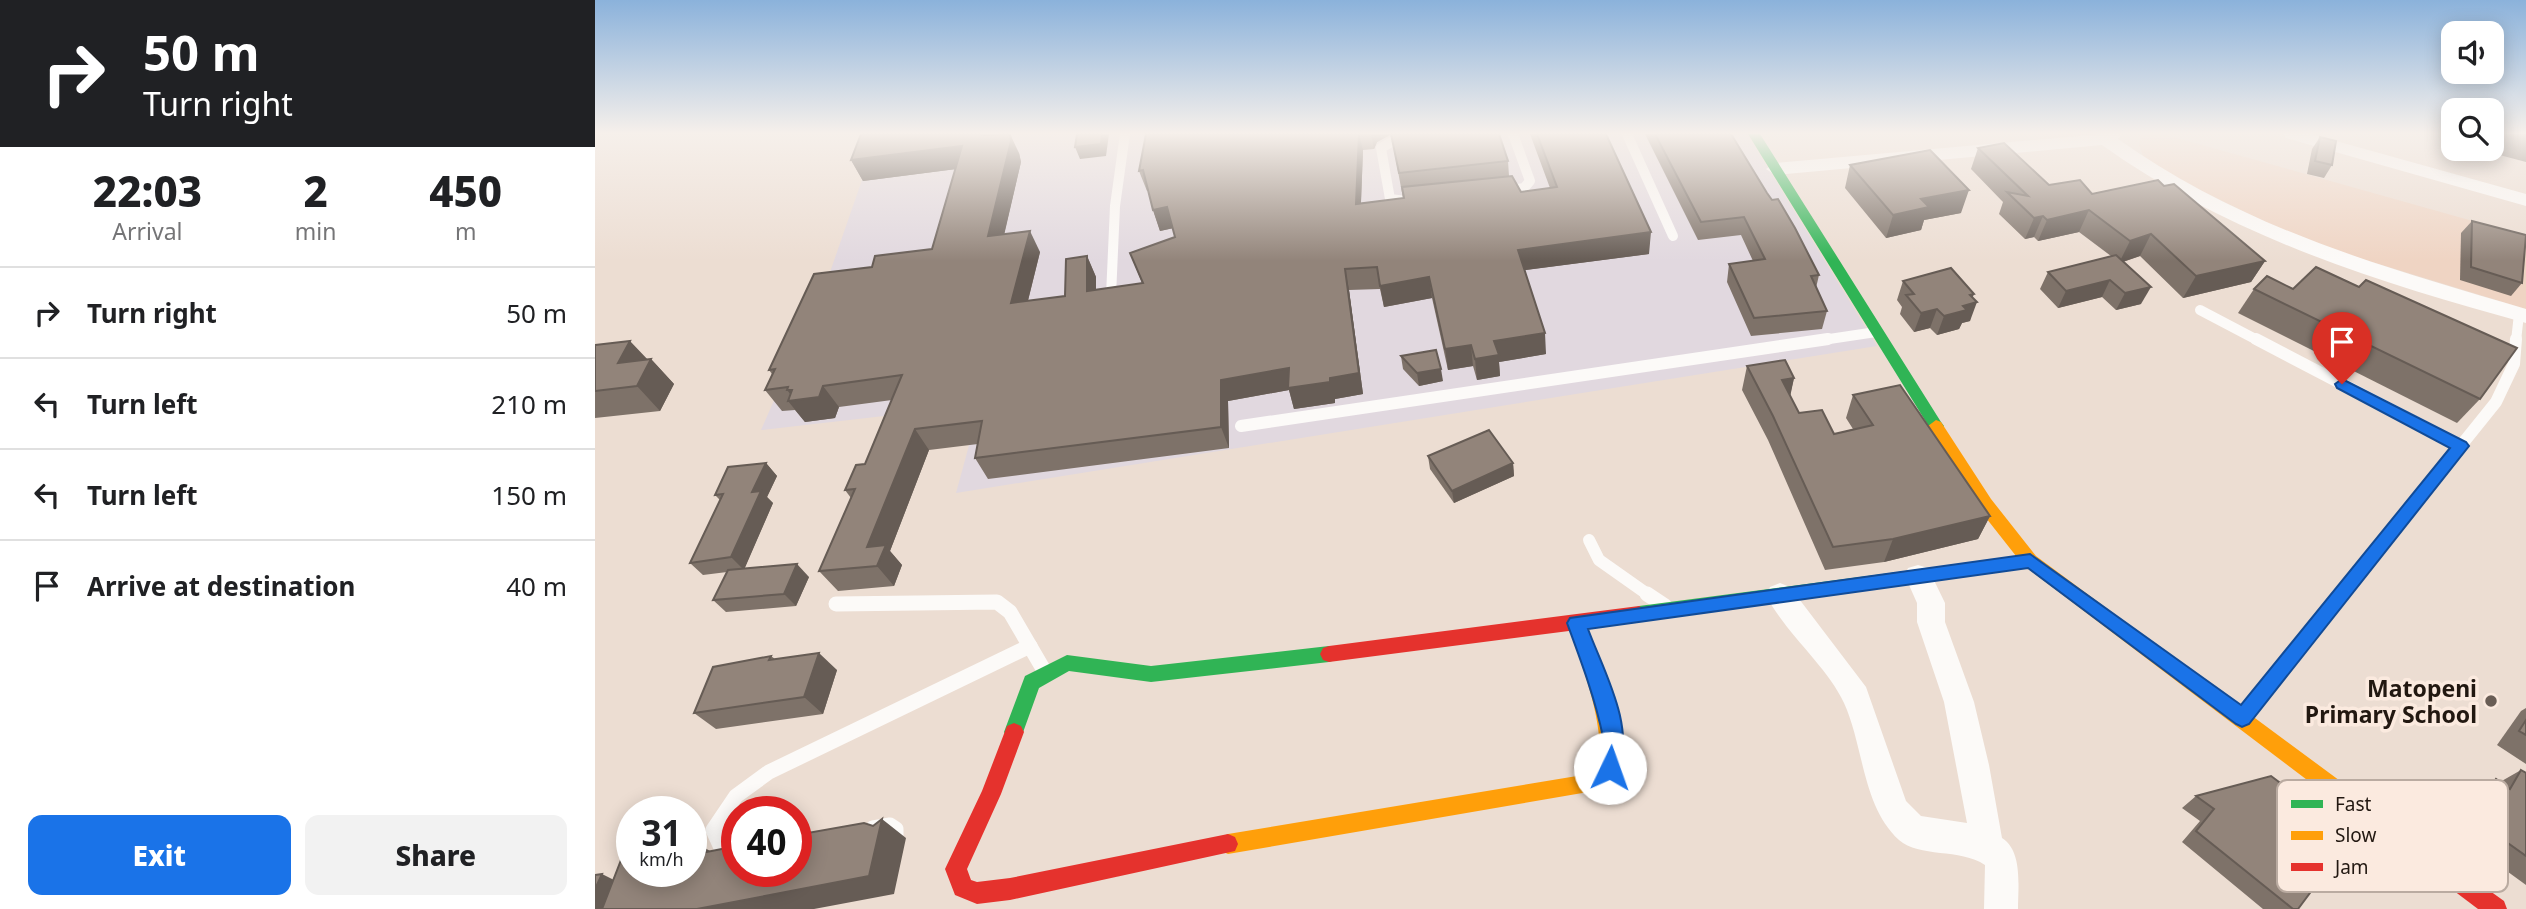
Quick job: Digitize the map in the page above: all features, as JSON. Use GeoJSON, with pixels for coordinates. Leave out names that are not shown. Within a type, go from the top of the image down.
{"type":"FeatureCollection","features":[{"type":"Feature","properties":{"kind":"street"},"geometry":{"type":"LineString","coordinates":[[1780,176],[1985,505],[2030,561],[2324,780]]}},
{"type":"Feature","properties":{"kind":"street"},"geometry":{"type":"LineString","coordinates":[[2160,176],[2275,236],[2522,315]]}},
{"type":"Feature","properties":{"kind":"street"},"geometry":{"type":"LineString","coordinates":[[2442,176],[2526,200]]}},
{"type":"Feature","properties":{"kind":"street"},"geometry":{"type":"LineString","coordinates":[[1576,623],[1605,700],[1614,744],[1610,768],[1587,784],[1230,844],[977,893],[963,887],[956,869],[1010,747],[1025,696],[1032,682],[1045,672],[1067,663],[1151,674],[1576,623],[2030,561]]}},
{"type":"Feature","properties":{"kind":"street"},"geometry":{"type":"LineString","coordinates":[[1918,576],[1931,603],[1931,622],[1959,702],[1974,765],[1987,845],[2001,864],[2001,909]]}},
{"type":"Feature","properties":{"kind":"street"},"geometry":{"type":"LineString","coordinates":[[1780,595],[1856,695],[1893,810],[1913,831],[1976,840],[1987,845]]}},
{"type":"Feature","properties":{"kind":"street"},"geometry":{"type":"LineString","coordinates":[[2472,892],[2495,909]]}},
{"type":"Feature","properties":{"kind":"lane"},"geometry":{"type":"LineString","coordinates":[[1111,296],[1119,176]]}},
{"type":"Feature","properties":{"kind":"lane"},"geometry":{"type":"LineString","coordinates":[[1386,176],[1390,199],[1395,202],[1415,200]]}},
{"type":"Feature","properties":{"kind":"lane"},"geometry":{"type":"LineString","coordinates":[[1493,192],[1524,188],[1530,181],[1528,176]]}},
{"type":"Feature","properties":{"kind":"lane"},"geometry":{"type":"LineString","coordinates":[[1646,176],[1672,236]]}},
{"type":"Feature","properties":{"kind":"lane"},"geometry":{"type":"LineString","coordinates":[[2200,310],[2461,446]]}},
{"type":"Feature","properties":{"kind":"lane"},"geometry":{"type":"LineString","coordinates":[[2242,718],[2496,402],[2514,364],[2522,315]]}},
{"type":"Feature","properties":{"kind":"lane"},"geometry":{"type":"LineString","coordinates":[[1241,426],[1877,332]]}},
{"type":"Feature","properties":{"kind":"lane"},"geometry":{"type":"LineString","coordinates":[[1589,540],[1599,560],[1671,610]]}},
{"type":"Feature","properties":{"kind":"lane"},"geometry":{"type":"LineString","coordinates":[[836,604],[997,602],[1010,612],[1045,672]]}},
{"type":"Feature","properties":{"kind":"lane"},"geometry":{"type":"LineString","coordinates":[[734,796],[756,779],[793,759],[1030,646]]}},
{"type":"Feature","properties":{"kind":"lane"},"geometry":{"type":"LineString","coordinates":[[721,817],[713,830],[721,848]]}},
{"type":"Feature","properties":{"kind":"lane"},"geometry":{"type":"LineString","coordinates":[[850,832],[890,825],[896,829],[896,835]]}},
{"type":"Feature","properties":{"kind":"shaded area"},"geometry":{"type":"Polygon","coordinates":[[[863,176],[1773,176],[1877,346],[956,493],[980,405],[761,430],[829,275],[863,176]]]}},
{"type":"Feature","properties":{"kind":"shaded area"},"geometry":{"type":"Polygon","coordinates":[[[2172,176],[2314,176],[2526,236],[2526,309],[2307,242],[2172,176]]]}},
{"type":"Feature","properties":{"kind":"building"},"geometry":{"type":"Polygon","coordinates":[[[953,176],[1002,176],[988,236],[1030,231],[1011,303],[1065,296],[1066,259],[1087,256],[1087,291],[1143,283],[1130,253],[1175,237],[1167,207],[1153,210],[1145,176],[1357,176],[1356,204],[1404,198],[1402,187],[1512,176],[1521,192],[1557,187],[1553,176],[1625,176],[1651,232],[1518,250],[1545,333],[1494,341],[1499,355],[1475,359],[1471,345],[1445,349],[1429,277],[1380,286],[1377,267],[1345,269],[1359,373],[1330,378],[1330,382],[1288,388],[1289,368],[1221,380],[1221,427],[975,458],[982,421],[915,429],[867,547],[886,545],[877,566],[819,571],[855,489],[845,490],[856,465],[865,464],[902,375],[823,386],[819,397],[788,401],[792,390],[787,390],[788,387],[765,390],[775,369],[769,370],[814,274],[872,267],[875,256],[932,249],[953,176]]]}},
{"type":"Feature","properties":{"kind":"building"},"geometry":{"type":"Polygon","coordinates":[[[1677,176],[1757,176],[1772,200],[1778,199],[1795,228],[1819,275],[1811,276],[1827,311],[1754,318],[1729,264],[1765,259],[1744,217],[1701,222],[1677,176]]]}},
{"type":"Feature","properties":{"kind":"building"},"geometry":{"type":"Polygon","coordinates":[[[1860,176],[1956,176],[1969,190],[1921,199],[1929,207],[1893,215],[1860,176]]]}},
{"type":"Feature","properties":{"kind":"building"},"geometry":{"type":"Polygon","coordinates":[[[2008,176],[2040,176],[2049,185],[2080,180],[2092,194],[2158,180],[2164,186],[2174,184],[2265,261],[2196,276],[2151,234],[2130,241],[2089,210],[2047,220],[2043,216],[2034,218],[2007,192],[2028,196],[2008,176]]]}},
{"type":"Feature","properties":{"kind":"building"},"geometry":{"type":"Polygon","coordinates":[[[2472,221],[2526,235],[2522,283],[2471,267],[2472,221]]]}},
{"type":"Feature","properties":{"kind":"building"},"geometry":{"type":"Polygon","coordinates":[[[2116,255],[2151,287],[2125,293],[2110,280],[2066,291],[2048,272],[2116,255]]]}},
{"type":"Feature","properties":{"kind":"building"},"geometry":{"type":"Polygon","coordinates":[[[2316,267],[2359,287],[2366,280],[2517,348],[2480,399],[2254,289],[2267,276],[2293,289],[2316,267]]]}},
{"type":"Feature","properties":{"kind":"building"},"geometry":{"type":"Polygon","coordinates":[[[1951,268],[1974,294],[1970,295],[1977,302],[1963,306],[1967,310],[1944,316],[1937,309],[1921,313],[1906,295],[1914,294],[1903,281],[1951,268]]]}},
{"type":"Feature","properties":{"kind":"building"},"geometry":{"type":"Polygon","coordinates":[[[630,341],[618,363],[651,359],[637,386],[595,391],[595,345],[630,341]]]}},
{"type":"Feature","properties":{"kind":"building"},"geometry":{"type":"Polygon","coordinates":[[[1436,350],[1441,369],[1417,373],[1401,356],[1436,350]]]}},
{"type":"Feature","properties":{"kind":"building"},"geometry":{"type":"Polygon","coordinates":[[[1785,360],[1794,378],[1782,380],[1799,413],[1822,410],[1834,434],[1873,425],[1853,395],[1900,385],[1990,516],[1893,539],[1833,547],[1747,366],[1785,360]]]}},
{"type":"Feature","properties":{"kind":"building"},"geometry":{"type":"Polygon","coordinates":[[[1489,430],[1513,463],[1452,491],[1428,456],[1489,430]]]}},
{"type":"Feature","properties":{"kind":"building"},"geometry":{"type":"Polygon","coordinates":[[[766,463],[752,492],[761,491],[731,557],[690,563],[723,494],[715,495],[728,467],[766,463]]]}},
{"type":"Feature","properties":{"kind":"building"},"geometry":{"type":"Polygon","coordinates":[[[797,564],[784,594],[713,600],[728,570],[797,564]]]}},
{"type":"Feature","properties":{"kind":"building"},"geometry":{"type":"Polygon","coordinates":[[[819,653],[804,697],[694,713],[713,667],[771,656],[769,660],[819,653]]]}},
{"type":"Feature","properties":{"kind":"building"},"geometry":{"type":"Polygon","coordinates":[[[2526,720],[2526,735],[2519,731],[2526,720]]]}},
{"type":"Feature","properties":{"kind":"building"},"geometry":{"type":"Polygon","coordinates":[[[2521,770],[2526,773],[2526,856],[2508,843],[2508,788],[2510,789],[2521,770]]]}},
{"type":"Feature","properties":{"kind":"building"},"geometry":{"type":"Polygon","coordinates":[[[2271,776],[2277,780],[2277,892],[2311,892],[2298,909],[2293,909],[2196,831],[2214,809],[2196,796],[2271,776]]]}},
{"type":"Feature","properties":{"kind":"building"},"geometry":{"type":"Polygon","coordinates":[[[882,819],[869,876],[812,887],[812,832],[864,823],[873,826],[882,819]]]}},
{"type":"Feature","properties":{"kind":"building"},"geometry":{"type":"Polygon","coordinates":[[[721,849],[721,887],[812,887],[697,909],[602,909],[616,873],[616,887],[707,887],[707,852],[721,849]]]}},
{"type":"Feature","properties":{"kind":"building"},"geometry":{"type":"Polygon","coordinates":[[[602,874],[595,889],[595,875],[602,874]]]}},
{"type":"Feature","properties":{"kind":"traffic: fast"},"geometry":{"type":"LineString","coordinates":[[1780,176],[1936,426]]}},
{"type":"Feature","properties":{"kind":"traffic: fast"},"geometry":{"type":"LineString","coordinates":[[1639,614],[1928,575]]}},
{"type":"Feature","properties":{"kind":"traffic: fast"},"geometry":{"type":"LineString","coordinates":[[1014,732],[1032,682],[1067,663],[1151,674],[1329,654]]}},
{"type":"Feature","properties":{"kind":"traffic: slow"},"geometry":{"type":"LineString","coordinates":[[1936,426],[1985,504],[2030,561],[2323,780]]}},
{"type":"Feature","properties":{"kind":"traffic: slow"},"geometry":{"type":"LineString","coordinates":[[1928,575],[2030,561]]}},
{"type":"Feature","properties":{"kind":"traffic: slow"},"geometry":{"type":"LineString","coordinates":[[1228,844],[1587,784],[1610,768],[1611,749],[1606,712],[1576,623]]}},
{"type":"Feature","properties":{"kind":"traffic: jam"},"geometry":{"type":"LineString","coordinates":[[1329,654],[1639,614]]}},
{"type":"Feature","properties":{"kind":"traffic: jam"},"geometry":{"type":"LineString","coordinates":[[1014,732],[991,794],[956,869],[963,887],[977,893],[1010,889],[1228,844]]}},
{"type":"Feature","properties":{"kind":"traffic: jam"},"geometry":{"type":"LineString","coordinates":[[2473,892],[2496,909]]}},
{"type":"Feature","properties":{"kind":"place","name":"Matopeni Primary School"},"geometry":{"type":"Point","coordinates":[2491,701]}},
{"type":"Feature","properties":{"kind":"route"},"geometry":{"type":"LineString","coordinates":[[1610,768],[1614,744],[1605,700],[1576,623],[2030,561],[2242,718],[2461,446],[2342,384]]}}]}
